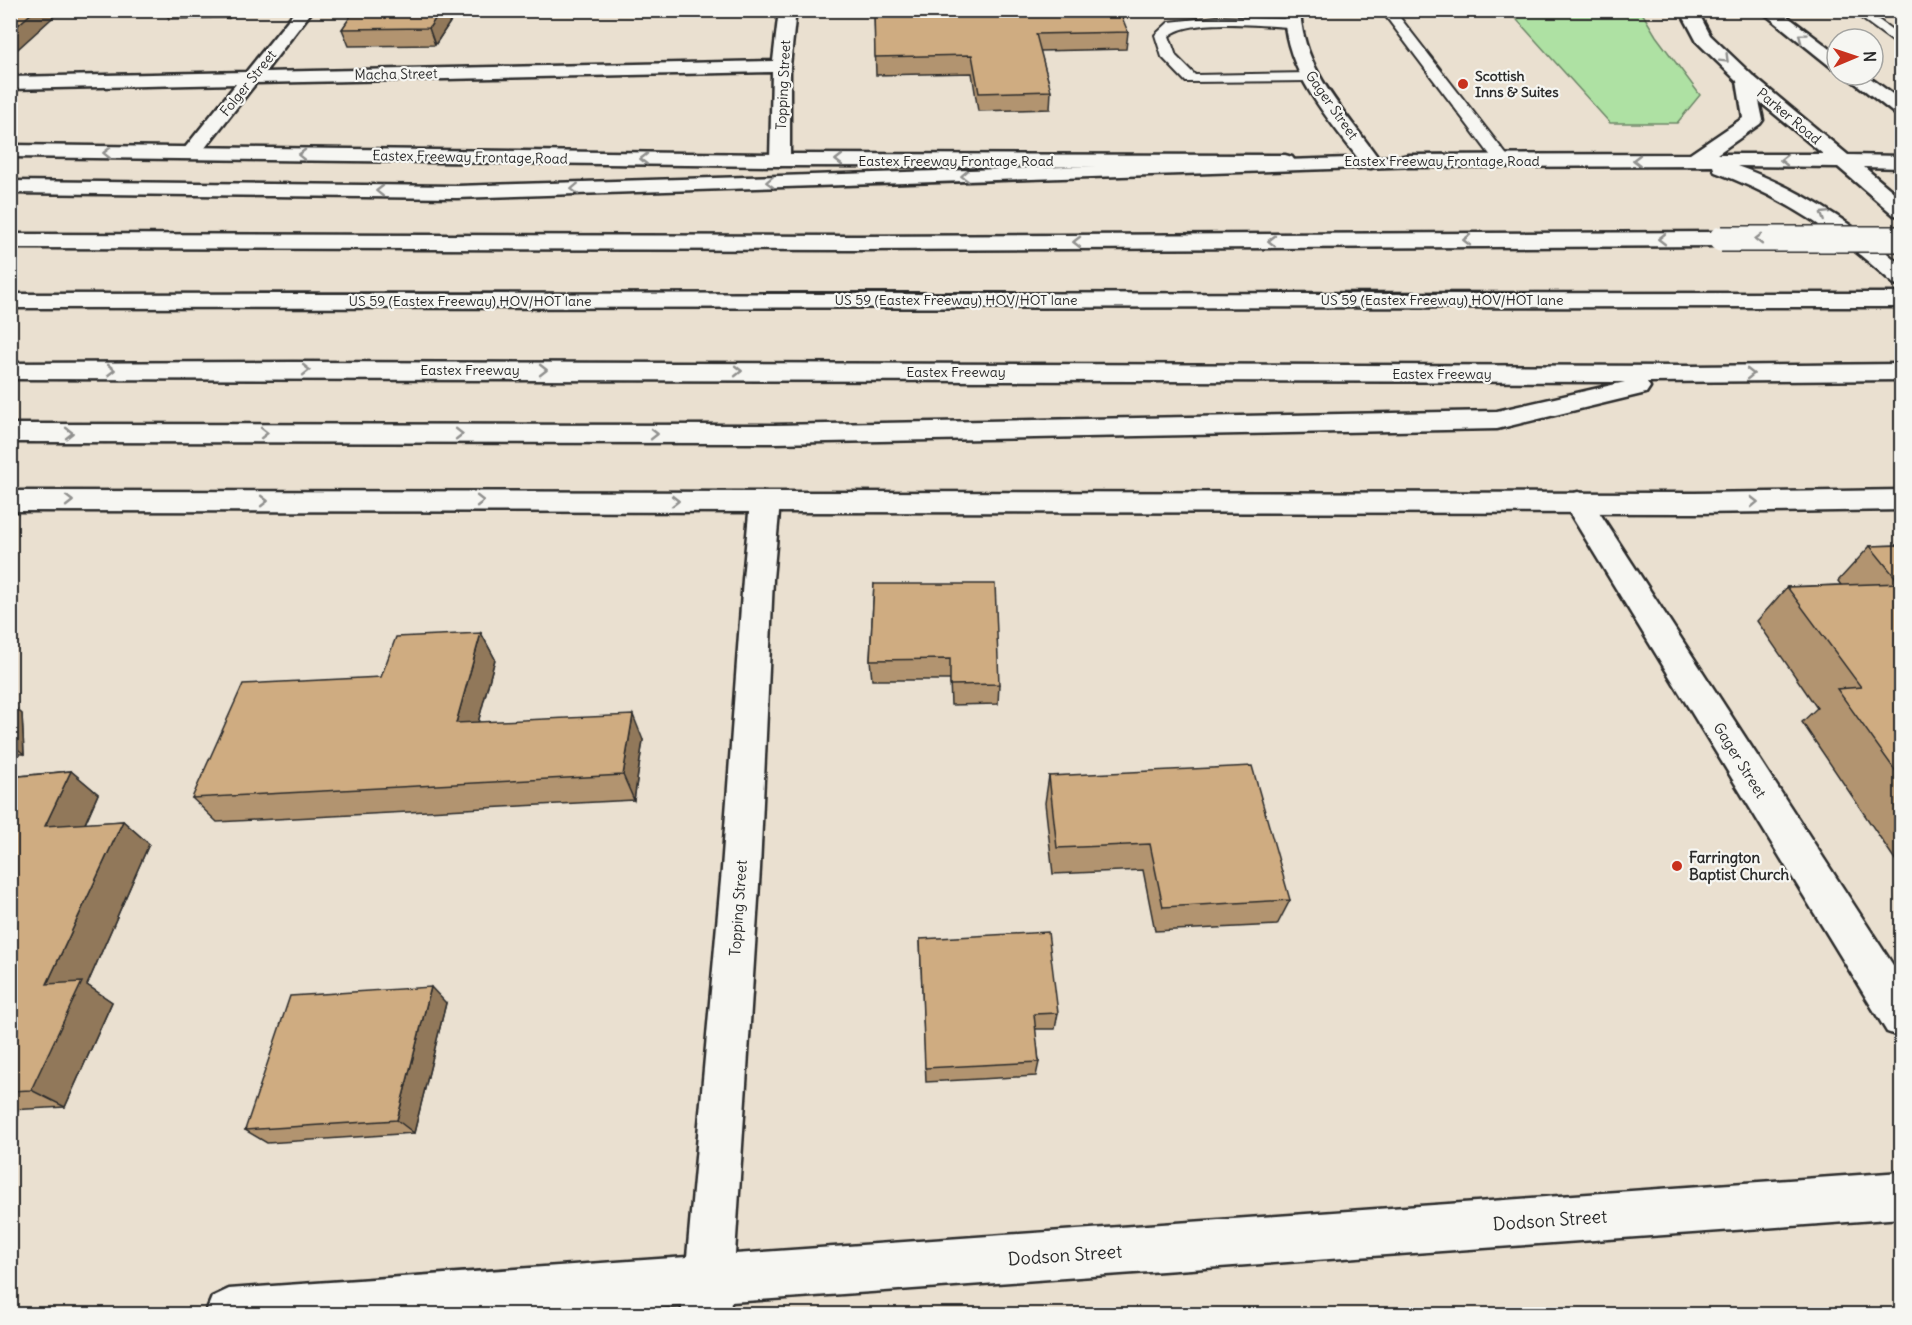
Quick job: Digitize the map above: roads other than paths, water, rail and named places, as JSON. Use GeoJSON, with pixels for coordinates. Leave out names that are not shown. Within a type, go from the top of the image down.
{"type":"FeatureCollection","features":[{"type":"Feature","properties":{"kind":"main road","name":"Folger Street"},"geometry":{"type":"LineString","coordinates":[[190,154],[305,10]]}},
{"type":"Feature","properties":{"kind":"main road","name":"Topping Street"},"geometry":{"type":"LineString","coordinates":[[780,160],[781,66],[788,10]]}},
{"type":"Feature","properties":{"kind":"main road","name":"Parker Road"},"geometry":{"type":"LineString","coordinates":[[1688,10],[1703,38],[1746,80],[1902,210]]}},
{"type":"Feature","properties":{"kind":"main road"},"geometry":{"type":"LineString","coordinates":[[1768,10],[1825,54]]}},
{"type":"Feature","properties":{"kind":"main road","name":"Gager Street"},"geometry":{"type":"LineString","coordinates":[[1292,17],[1297,48],[1310,77],[1371,162]]}},
{"type":"Feature","properties":{"kind":"main road","name":"Macha Street"},"geometry":{"type":"LineString","coordinates":[[10,82],[781,66]]}},
{"type":"Feature","properties":{"kind":"main road"},"geometry":{"type":"LineString","coordinates":[[1695,160],[1754,120],[1746,80]]}},
{"type":"Feature","properties":{"kind":"main road"},"geometry":{"type":"LineString","coordinates":[[1870,87],[1902,110]]}},
{"type":"Feature","properties":{"kind":"main road"},"geometry":{"type":"LineString","coordinates":[[1878,87],[1902,98]]}},
{"type":"Feature","properties":{"kind":"main road","name":"Eastex Freeway Frontage Road"},"geometry":{"type":"LineString","coordinates":[[10,151],[780,160],[1902,162]]}},
{"type":"Feature","properties":{"kind":"main road"},"geometry":{"type":"LineString","coordinates":[[1695,160],[1748,176],[1789,194],[1832,220],[1880,258],[1902,279]]}},
{"type":"Feature","properties":{"kind":"main road"},"geometry":{"type":"LineString","coordinates":[[10,187],[457,192],[1443,161]]}},
{"type":"Feature","properties":{"kind":"main road"},"geometry":{"type":"LineString","coordinates":[[10,241],[868,243],[1902,239]]}},
{"type":"Feature","properties":{"kind":"main road","name":"US 59 (Eastex Freeway) HOV/HOT lane"},"geometry":{"type":"LineString","coordinates":[[10,301],[1902,300]]}},
{"type":"Feature","properties":{"kind":"main road","name":"Eastex Freeway"},"geometry":{"type":"LineString","coordinates":[[10,371],[1691,374],[1902,372]]}},
{"type":"Feature","properties":{"kind":"main road"},"geometry":{"type":"LineString","coordinates":[[10,433],[774,434],[1497,420],[1691,374]]}},
{"type":"Feature","properties":{"kind":"main road"},"geometry":{"type":"LineString","coordinates":[[10,501],[1578,502],[1902,500]]}},
{"type":"Feature","properties":{"kind":"main road","name":"Topping Street"},"geometry":{"type":"LineString","coordinates":[[708,1297],[741,869],[758,579],[765,502]]}},
{"type":"Feature","properties":{"kind":"main road","name":"Gager Street"},"geometry":{"type":"LineString","coordinates":[[1578,502],[1902,1017]]}},
{"type":"Feature","properties":{"kind":"main road","name":"Dodson Street"},"geometry":{"type":"LineString","coordinates":[[229,1314],[708,1297],[1902,1195]]}},
{"type":"Feature","properties":{"kind":"lane"},"geometry":{"type":"LineString","coordinates":[[1387,10],[1503,161]]}},
{"type":"Feature","properties":{"kind":"lane"},"geometry":{"type":"LineString","coordinates":[[1856,10],[1902,44]]}},
{"type":"Feature","properties":{"kind":"lane"},"geometry":{"type":"LineString","coordinates":[[1292,17],[1174,25],[1162,35],[1169,57],[1191,80],[1310,77]]}},
{"type":"Feature","properties":{"kind":"place","name":"Scottish Inns & Suites"},"geometry":{"type":"Point","coordinates":[1463,84]}},
{"type":"Feature","properties":{"kind":"place","name":"Farrington Baptist Church"},"geometry":{"type":"Point","coordinates":[1677,866]}}]}
